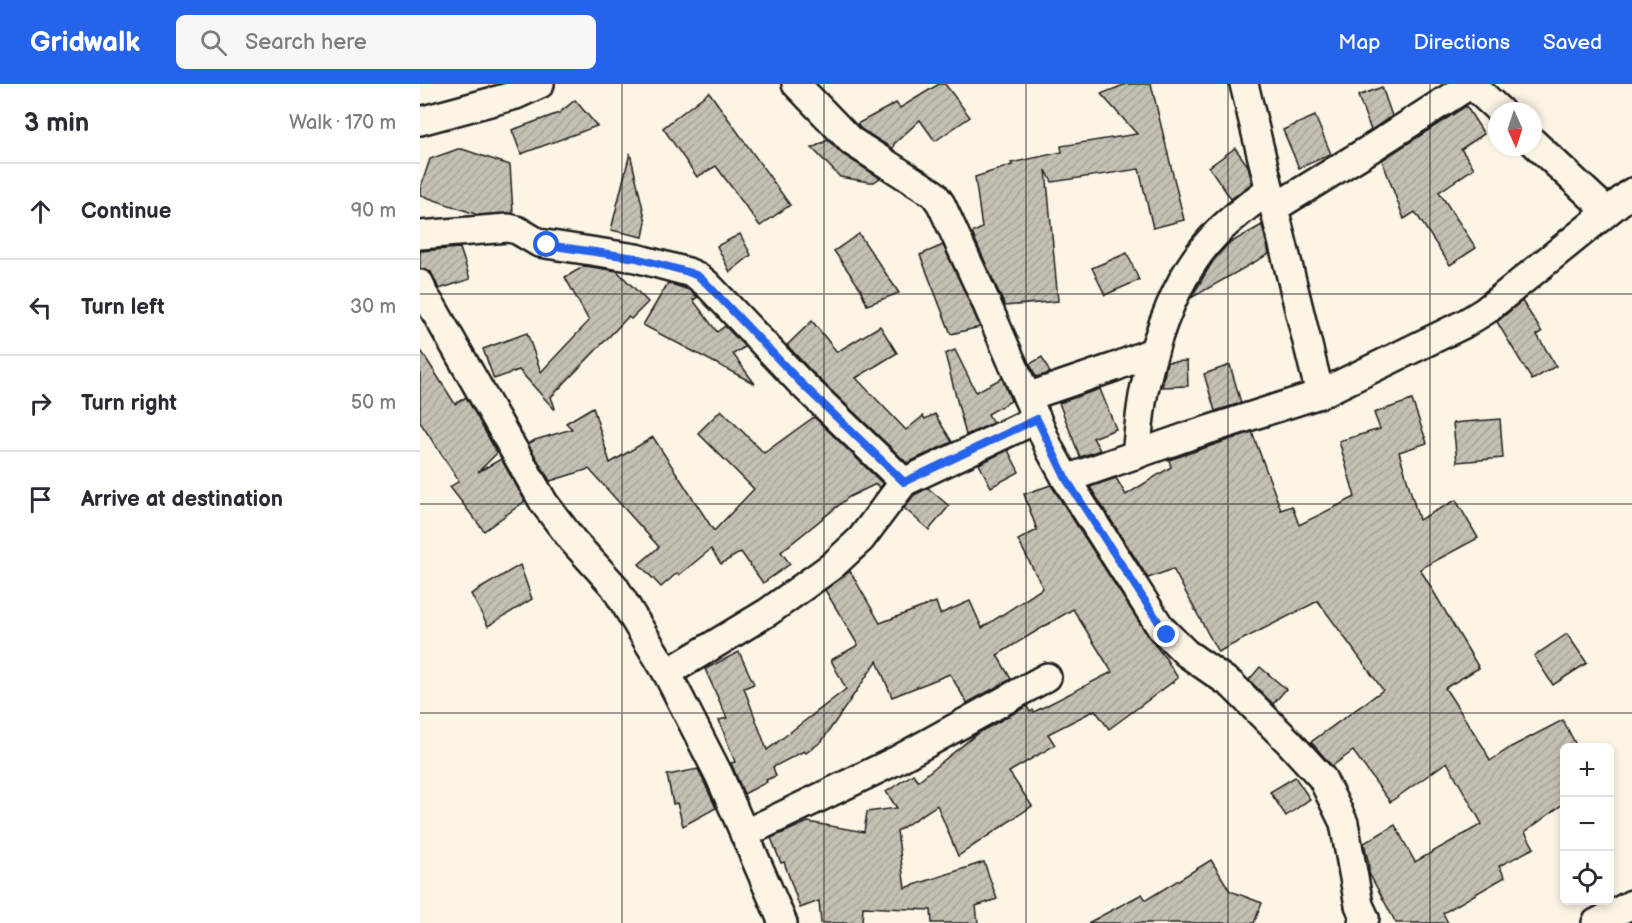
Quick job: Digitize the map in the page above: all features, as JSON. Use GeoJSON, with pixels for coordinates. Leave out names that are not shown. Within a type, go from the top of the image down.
{"type":"FeatureCollection","features":[{"type":"Feature","properties":{"kind":"street"},"geometry":{"type":"LineString","coordinates":[[420,121],[516,95],[540,84]]}},
{"type":"Feature","properties":{"kind":"street"},"geometry":{"type":"LineString","coordinates":[[796,84],[846,137],[934,194],[941,204],[1066,479],[1167,635],[1186,653],[1232,686],[1322,778],[1344,823],[1359,905],[1365,918],[1362,923]]}},
{"type":"Feature","properties":{"kind":"street"},"geometry":{"type":"LineString","coordinates":[[1244,84],[1320,394]]}},
{"type":"Feature","properties":{"kind":"street"},"geometry":{"type":"LineString","coordinates":[[1136,455],[1143,399],[1154,351],[1186,274],[1197,255],[1214,235],[1272,199],[1370,149],[1471,84],[1490,102]]}},
{"type":"Feature","properties":{"kind":"street"},"geometry":{"type":"LineString","coordinates":[[1542,150],[1607,211]]}},
{"type":"Feature","properties":{"kind":"street"},"geometry":{"type":"LineString","coordinates":[[1066,479],[1320,394],[1474,320],[1632,192]]}},
{"type":"Feature","properties":{"kind":"street"},"geometry":{"type":"LineString","coordinates":[[420,236],[514,228],[539,243],[636,258],[698,276],[800,382],[904,482]]}},
{"type":"Feature","properties":{"kind":"street"},"geometry":{"type":"LineString","coordinates":[[420,284],[424,295],[434,308],[544,503],[573,541],[614,586],[667,673],[719,775],[783,923]]}},
{"type":"Feature","properties":{"kind":"street"},"geometry":{"type":"LineString","coordinates":[[667,673],[768,612],[832,566],[861,538],[904,482],[1032,408],[1115,367],[1154,351]]}},
{"type":"Feature","properties":{"kind":"street"},"geometry":{"type":"LineString","coordinates":[[744,834],[895,761],[1047,677]]}},
{"type":"Feature","properties":{"kind":"street"},"geometry":{"type":"LineString","coordinates":[[1596,923],[1632,904]]}},
{"type":"Feature","properties":{"kind":"building"},"geometry":{"type":"Polygon","coordinates":[[[939,84],[945,84],[970,117],[935,141],[920,120],[894,144],[893,149],[861,129],[857,124],[896,103],[900,108],[939,84]]]}},
{"type":"Feature","properties":{"kind":"building"},"geometry":{"type":"Polygon","coordinates":[[[1126,84],[1151,84],[1184,220],[1153,228],[1139,169],[1052,182],[1046,170],[1058,301],[1005,306],[972,233],[982,228],[975,177],[1012,165],[1011,163],[1062,152],[1061,146],[1137,134],[1101,94],[1126,84]]]}},
{"type":"Feature","properties":{"kind":"building"},"geometry":{"type":"Polygon","coordinates":[[[1382,87],[1392,116],[1371,130],[1358,96],[1382,87]]]}},
{"type":"Feature","properties":{"kind":"building"},"geometry":{"type":"Polygon","coordinates":[[[709,92],[790,205],[760,226],[716,166],[697,177],[663,128],[709,92]]]}},
{"type":"Feature","properties":{"kind":"building"},"geometry":{"type":"Polygon","coordinates":[[[575,100],[597,126],[521,154],[512,130],[559,113],[575,100]]]}},
{"type":"Feature","properties":{"kind":"building"},"geometry":{"type":"Polygon","coordinates":[[[1466,106],[1484,134],[1461,149],[1474,168],[1439,192],[1476,248],[1450,265],[1415,212],[1404,219],[1382,160],[1466,106]]]}},
{"type":"Feature","properties":{"kind":"building"},"geometry":{"type":"Polygon","coordinates":[[[1315,116],[1331,154],[1299,168],[1283,130],[1315,116]]]}},
{"type":"Feature","properties":{"kind":"building"},"geometry":{"type":"Polygon","coordinates":[[[828,140],[842,154],[880,178],[869,182],[840,177],[812,148],[828,140]]]}},
{"type":"Feature","properties":{"kind":"building"},"geometry":{"type":"Polygon","coordinates":[[[1235,148],[1248,166],[1252,183],[1231,199],[1209,167],[1235,148]]]}},
{"type":"Feature","properties":{"kind":"building"},"geometry":{"type":"Polygon","coordinates":[[[458,149],[510,165],[513,213],[478,215],[420,195],[430,159],[458,149]]]}},
{"type":"Feature","properties":{"kind":"building"},"geometry":{"type":"Polygon","coordinates":[[[630,153],[646,222],[643,237],[611,230],[630,153]]]}},
{"type":"Feature","properties":{"kind":"building"},"geometry":{"type":"Polygon","coordinates":[[[1262,225],[1269,254],[1191,298],[1213,261],[1228,244],[1262,225]]]}},
{"type":"Feature","properties":{"kind":"building"},"geometry":{"type":"Polygon","coordinates":[[[740,234],[751,255],[730,272],[717,246],[740,234]]]}},
{"type":"Feature","properties":{"kind":"building"},"geometry":{"type":"Polygon","coordinates":[[[859,234],[899,293],[867,305],[860,288],[834,251],[859,234]]]}},
{"type":"Feature","properties":{"kind":"building"},"geometry":{"type":"Polygon","coordinates":[[[943,245],[980,327],[951,334],[920,255],[943,245]]]}},
{"type":"Feature","properties":{"kind":"building"},"geometry":{"type":"Polygon","coordinates":[[[460,248],[470,279],[439,289],[431,272],[420,269],[420,251],[460,248]]]}},
{"type":"Feature","properties":{"kind":"building"},"geometry":{"type":"Polygon","coordinates":[[[1127,253],[1139,280],[1105,295],[1092,268],[1127,253]]]}},
{"type":"Feature","properties":{"kind":"building"},"geometry":{"type":"Polygon","coordinates":[[[585,266],[617,271],[648,302],[631,319],[628,317],[551,397],[554,409],[519,370],[494,379],[483,349],[527,333],[541,372],[589,321],[565,277],[585,266]]]}},
{"type":"Feature","properties":{"kind":"building"},"geometry":{"type":"Polygon","coordinates":[[[668,283],[689,290],[698,297],[693,300],[717,332],[725,326],[745,347],[733,354],[755,384],[643,325],[668,283]]]}},
{"type":"Feature","properties":{"kind":"building"},"geometry":{"type":"Polygon","coordinates":[[[1522,301],[1542,332],[1537,335],[1556,366],[1532,380],[1497,322],[1522,301]]]}},
{"type":"Feature","properties":{"kind":"building"},"geometry":{"type":"Polygon","coordinates":[[[812,321],[837,352],[880,326],[897,353],[856,378],[906,430],[923,416],[925,419],[935,414],[952,442],[907,463],[787,345],[812,321]]]}},
{"type":"Feature","properties":{"kind":"building"},"geometry":{"type":"Polygon","coordinates":[[[420,349],[455,404],[466,397],[497,453],[478,472],[501,459],[525,501],[484,531],[450,487],[459,481],[420,422],[420,349]]]}},
{"type":"Feature","properties":{"kind":"building"},"geometry":{"type":"Polygon","coordinates":[[[955,350],[976,392],[1002,378],[1011,401],[988,414],[993,423],[966,435],[945,354],[955,350]]]}},
{"type":"Feature","properties":{"kind":"building"},"geometry":{"type":"Polygon","coordinates":[[[1042,357],[1050,373],[1036,377],[1030,364],[1042,357]]]}},
{"type":"Feature","properties":{"kind":"building"},"geometry":{"type":"Polygon","coordinates":[[[1187,361],[1188,386],[1162,387],[1167,362],[1187,361]]]}},
{"type":"Feature","properties":{"kind":"building"},"geometry":{"type":"Polygon","coordinates":[[[1230,365],[1241,403],[1215,411],[1204,374],[1230,365]]]}},
{"type":"Feature","properties":{"kind":"building"},"geometry":{"type":"Polygon","coordinates":[[[1100,389],[1116,429],[1093,438],[1100,450],[1080,457],[1059,403],[1100,389]]]}},
{"type":"Feature","properties":{"kind":"building"},"geometry":{"type":"Polygon","coordinates":[[[1412,400],[1427,443],[1399,452],[1419,520],[1456,500],[1478,538],[1420,569],[1479,668],[1445,688],[1490,761],[1511,747],[1563,720],[1575,743],[1560,743],[1560,806],[1525,832],[1534,848],[1499,866],[1505,877],[1443,913],[1448,923],[1396,923],[1369,873],[1364,843],[1395,825],[1415,862],[1482,824],[1447,762],[1390,802],[1353,751],[1332,766],[1311,742],[1383,690],[1318,601],[1218,652],[1173,569],[1148,578],[1090,487],[1116,478],[1126,495],[1171,467],[1169,460],[1252,432],[1281,510],[1292,506],[1299,525],[1355,497],[1339,441],[1380,429],[1374,413],[1412,400]]]}},
{"type":"Feature","properties":{"kind":"building"},"geometry":{"type":"Polygon","coordinates":[[[593,407],[610,463],[653,437],[714,531],[754,489],[698,433],[721,410],[764,453],[814,417],[883,484],[880,488],[876,484],[849,497],[781,552],[790,564],[763,583],[741,552],[721,564],[711,549],[661,587],[639,564],[659,547],[589,469],[550,481],[528,444],[572,429],[566,423],[593,407]]]}},
{"type":"Feature","properties":{"kind":"building"},"geometry":{"type":"Polygon","coordinates":[[[1500,419],[1503,458],[1457,462],[1453,423],[1500,419]]]}},
{"type":"Feature","properties":{"kind":"building"},"geometry":{"type":"Polygon","coordinates":[[[1008,450],[1019,472],[991,487],[979,464],[1008,450]]]}},
{"type":"Feature","properties":{"kind":"building"},"geometry":{"type":"Polygon","coordinates":[[[1051,485],[1148,636],[1178,678],[1109,729],[1095,710],[1048,734],[1055,745],[1009,772],[1032,806],[958,856],[937,805],[897,831],[905,888],[984,862],[997,899],[976,906],[978,923],[932,923],[931,910],[863,907],[862,923],[821,923],[819,901],[800,908],[784,862],[781,863],[771,838],[808,822],[864,832],[867,812],[897,808],[886,792],[913,774],[918,781],[978,733],[1027,706],[1030,712],[1033,710],[1034,712],[1112,672],[1073,609],[997,655],[1011,679],[967,703],[950,674],[892,697],[877,661],[822,741],[806,753],[804,751],[773,767],[776,776],[744,794],[731,763],[735,762],[719,720],[727,718],[705,669],[739,652],[754,684],[744,688],[767,750],[846,689],[831,660],[858,645],[825,590],[850,571],[880,623],[936,602],[940,614],[970,601],[982,628],[1043,588],[1018,540],[1037,530],[1024,494],[1051,485]]]}},
{"type":"Feature","properties":{"kind":"building"},"geometry":{"type":"Polygon","coordinates":[[[928,488],[949,506],[929,530],[904,508],[914,495],[928,488]]]}},
{"type":"Feature","properties":{"kind":"building"},"geometry":{"type":"Polygon","coordinates":[[[520,565],[532,599],[488,626],[471,594],[520,565]]]}},
{"type":"Feature","properties":{"kind":"building"},"geometry":{"type":"Polygon","coordinates":[[[1567,634],[1587,663],[1553,685],[1534,656],[1567,634]]]}},
{"type":"Feature","properties":{"kind":"building"},"geometry":{"type":"Polygon","coordinates":[[[1260,667],[1286,689],[1274,703],[1249,680],[1260,667]]]}},
{"type":"Feature","properties":{"kind":"building"},"geometry":{"type":"Polygon","coordinates":[[[698,769],[716,808],[683,826],[677,803],[673,804],[667,775],[698,769]]]}},
{"type":"Feature","properties":{"kind":"building"},"geometry":{"type":"Polygon","coordinates":[[[1295,777],[1310,799],[1286,816],[1270,792],[1295,777]]]}},
{"type":"Feature","properties":{"kind":"building"},"geometry":{"type":"Polygon","coordinates":[[[1211,860],[1230,891],[1262,903],[1254,923],[1088,923],[1142,894],[1146,900],[1211,860]]]}},
{"type":"Feature","properties":{"kind":"route"},"geometry":{"type":"LineString","coordinates":[[547,245],[636,258],[698,276],[800,382],[904,482],[1037,419],[1066,479],[1167,635]]}}]}
